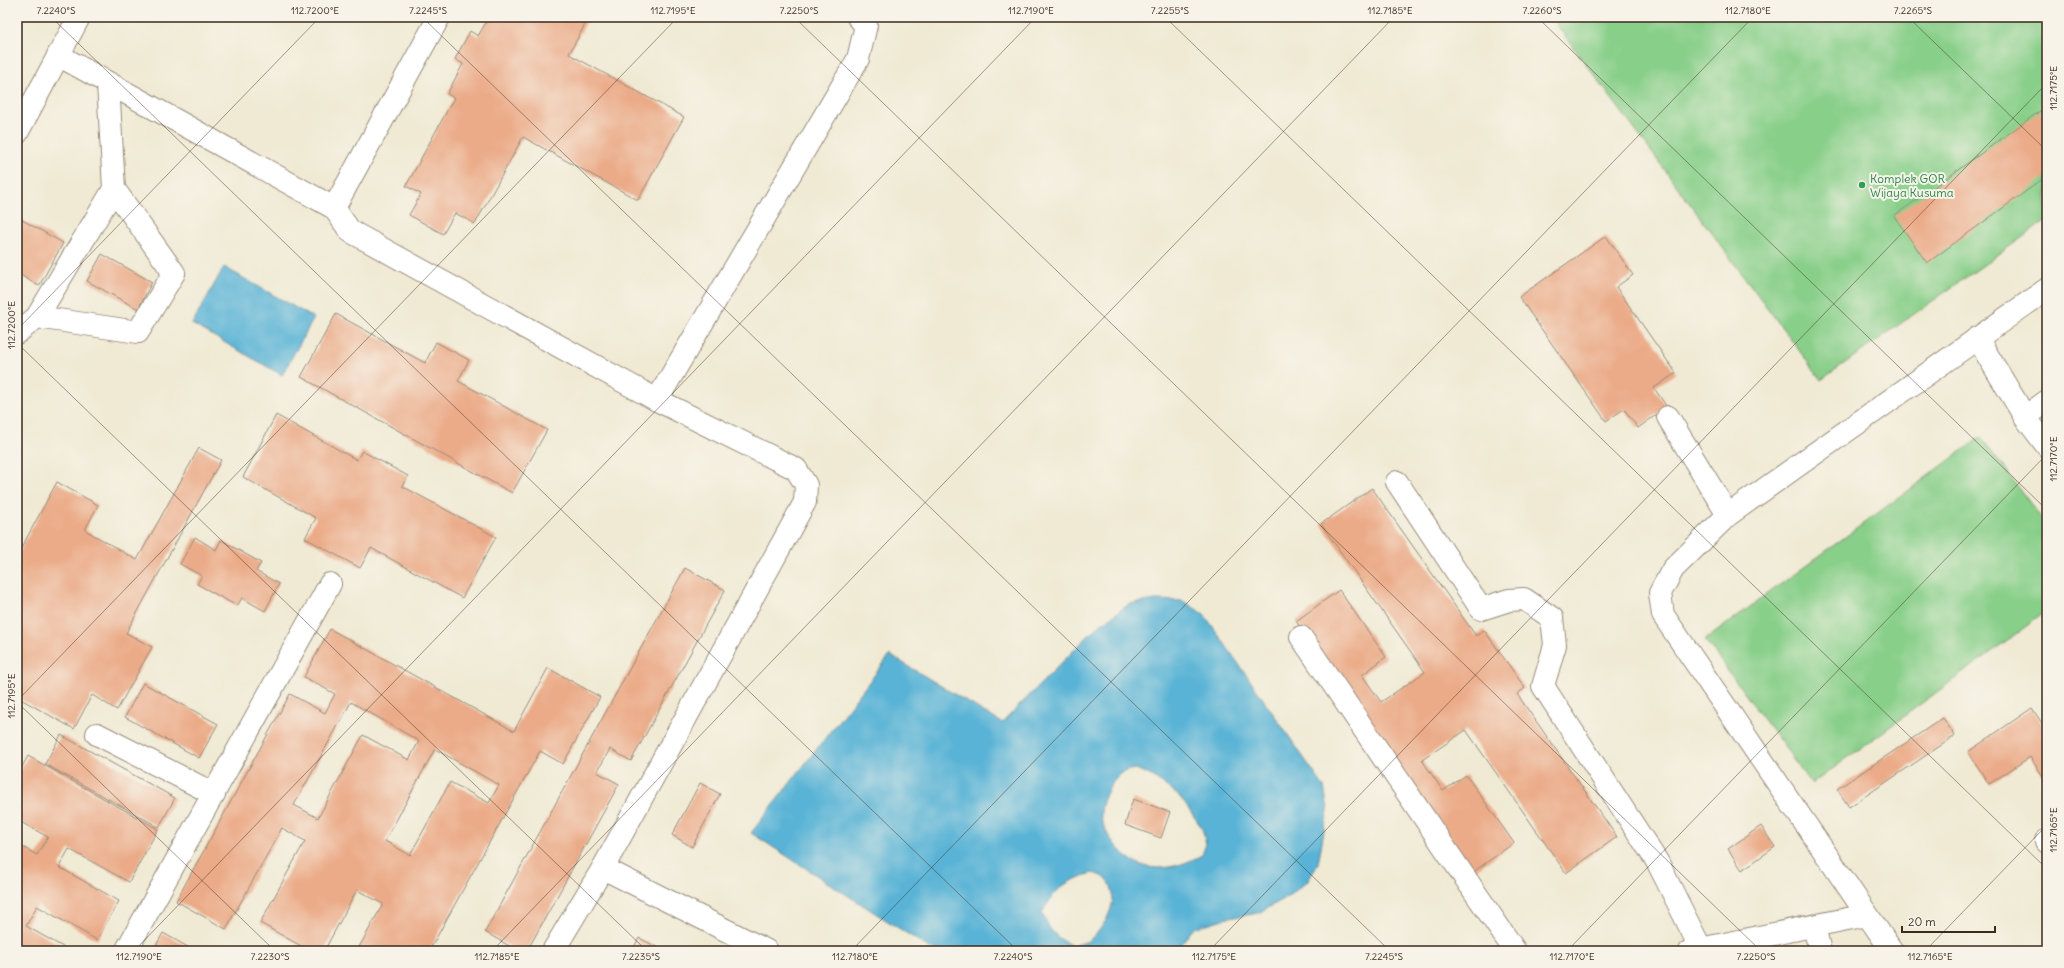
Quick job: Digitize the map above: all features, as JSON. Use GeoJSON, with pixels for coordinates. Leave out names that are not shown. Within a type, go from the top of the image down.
{"type":"FeatureCollection","features":[{"type":"Feature","properties":{"kind":"lane"},"geometry":{"type":"LineString","coordinates":[[17,133],[79,17]]}},
{"type":"Feature","properties":{"kind":"lane"},"geometry":{"type":"LineString","coordinates":[[334,208],[439,17]]}},
{"type":"Feature","properties":{"kind":"lane"},"geometry":{"type":"LineString","coordinates":[[657,400],[858,59],[866,25],[858,17]]}},
{"type":"Feature","properties":{"kind":"lane"},"geometry":{"type":"LineString","coordinates":[[58,55],[334,208],[350,231],[657,400],[796,469],[806,485],[805,502],[603,868],[553,951]]}},
{"type":"Feature","properties":{"kind":"lane"},"geometry":{"type":"LineString","coordinates":[[37,318],[138,332],[174,273],[114,189],[108,83]]}},
{"type":"Feature","properties":{"kind":"lane"},"geometry":{"type":"LineString","coordinates":[[17,333],[37,318],[114,189]]}},
{"type":"Feature","properties":{"kind":"lane"},"geometry":{"type":"LineString","coordinates":[[1892,951],[1663,615],[1660,593],[1673,569],[1728,515],[2047,289]]}},
{"type":"Feature","properties":{"kind":"lane"},"geometry":{"type":"LineString","coordinates":[[1977,338],[2025,417],[2047,446]]}},
{"type":"Feature","properties":{"kind":"lane"},"geometry":{"type":"LineString","coordinates":[[2025,417],[2047,401]]}},
{"type":"Feature","properties":{"kind":"lane"},"geometry":{"type":"LineString","coordinates":[[1668,417],[1728,515]]}},
{"type":"Feature","properties":{"kind":"lane"},"geometry":{"type":"LineString","coordinates":[[1397,482],[1481,609],[1509,600],[1524,599],[1552,618],[1555,645],[1542,686],[1658,863],[1696,950],[1867,915]]}},
{"type":"Feature","properties":{"kind":"lane"},"geometry":{"type":"LineString","coordinates":[[126,951],[330,584]]}},
{"type":"Feature","properties":{"kind":"lane"},"geometry":{"type":"LineString","coordinates":[[1301,637],[1515,951]]}},
{"type":"Feature","properties":{"kind":"lane"},"geometry":{"type":"LineString","coordinates":[[97,734],[214,794]]}},
{"type":"Feature","properties":{"kind":"lane"},"geometry":{"type":"LineString","coordinates":[[603,868],[767,951]]}},
{"type":"Feature","properties":{"kind":"lane"},"geometry":{"type":"LineString","coordinates":[[1814,926],[1820,951]]}},
{"type":"Feature","properties":{"kind":"green space","name":"Komplek GOR Wijaya Kusuma"},"geometry":{"type":"Polygon","coordinates":[[[1551,17],[2047,17],[2047,220],[1821,380],[1551,17]]]}},
{"type":"Feature","properties":{"kind":"green space"},"geometry":{"type":"Polygon","coordinates":[[[1981,437],[2047,526],[2047,611],[1812,784],[1705,640],[1981,437]]]}},
{"type":"Feature","properties":{"kind":"water"},"geometry":{"type":"Polygon","coordinates":[[[224,267],[314,318],[282,375],[192,324],[224,267]]]}},
{"type":"Feature","properties":{"kind":"water"},"geometry":{"type":"Polygon","coordinates":[[[1156,600],[1183,601],[1204,614],[1324,787],[1328,810],[1318,863],[1308,881],[1286,898],[1258,913],[1223,919],[1194,928],[1175,951],[934,951],[751,833],[890,655],[1002,723],[1096,628],[1129,604],[1156,600]],[[1136,769],[1125,771],[1117,777],[1103,802],[1101,809],[1102,822],[1110,838],[1126,856],[1136,863],[1157,868],[1179,865],[1202,855],[1206,844],[1202,828],[1180,797],[1154,777],[1136,769]],[[1092,873],[1074,879],[1057,891],[1042,913],[1053,933],[1061,940],[1073,946],[1088,941],[1094,936],[1106,921],[1110,912],[1113,894],[1111,886],[1106,879],[1092,873]]]}},
{"type":"Feature","properties":{"kind":"building"},"geometry":{"type":"Polygon","coordinates":[[[489,17],[589,17],[569,54],[684,117],[638,200],[523,137],[475,224],[455,213],[443,234],[409,215],[421,194],[406,186],[454,98],[447,94],[463,64],[455,59],[470,31],[478,36],[489,17]]]}},
{"type":"Feature","properties":{"kind":"building"},"geometry":{"type":"Polygon","coordinates":[[[2047,106],[2047,176],[1927,263],[1894,216],[2047,106]]]}},
{"type":"Feature","properties":{"kind":"building"},"geometry":{"type":"Polygon","coordinates":[[[17,217],[63,243],[39,286],[17,273],[17,217]]]}},
{"type":"Feature","properties":{"kind":"building"},"geometry":{"type":"Polygon","coordinates":[[[1606,236],[1633,275],[1616,287],[1676,373],[1654,388],[1667,407],[1638,428],[1624,409],[1606,421],[1519,297],[1606,236]]]}},
{"type":"Feature","properties":{"kind":"building"},"geometry":{"type":"Polygon","coordinates":[[[102,254],[152,282],[138,309],[87,281],[102,254]]]}},
{"type":"Feature","properties":{"kind":"building"},"geometry":{"type":"Polygon","coordinates":[[[336,314],[425,363],[436,342],[469,360],[458,381],[547,430],[512,493],[301,377],[336,314]]]}},
{"type":"Feature","properties":{"kind":"building"},"geometry":{"type":"Polygon","coordinates":[[[276,415],[357,460],[362,451],[408,476],[402,486],[496,537],[462,598],[371,548],[360,568],[305,538],[316,518],[243,477],[276,415]]]}},
{"type":"Feature","properties":{"kind":"building"},"geometry":{"type":"Polygon","coordinates":[[[199,448],[221,460],[126,633],[152,647],[117,710],[92,695],[74,729],[17,697],[17,663],[21,656],[17,654],[17,556],[57,482],[98,505],[85,530],[137,560],[199,448]]]}},
{"type":"Feature","properties":{"kind":"building"},"geometry":{"type":"Polygon","coordinates":[[[1372,488],[1476,636],[1484,630],[1525,688],[1517,694],[1617,837],[1566,873],[1466,730],[1422,760],[1443,791],[1466,775],[1514,843],[1473,872],[1296,621],[1339,590],[1386,657],[1362,675],[1381,702],[1425,672],[1321,524],[1372,488]]]}},
{"type":"Feature","properties":{"kind":"building"},"geometry":{"type":"Polygon","coordinates":[[[195,537],[216,550],[221,540],[261,563],[256,571],[279,584],[265,611],[242,598],[237,606],[197,584],[202,576],[180,564],[195,537]]]}},
{"type":"Feature","properties":{"kind":"building"},"geometry":{"type":"Polygon","coordinates":[[[685,568],[725,590],[631,761],[610,749],[597,772],[619,784],[527,951],[518,951],[485,932],[685,568]]]}},
{"type":"Feature","properties":{"kind":"building"},"geometry":{"type":"Polygon","coordinates":[[[330,629],[514,731],[548,668],[600,697],[563,764],[540,751],[429,951],[357,951],[383,904],[357,890],[324,951],[310,951],[260,923],[305,841],[282,828],[226,929],[176,901],[290,694],[325,713],[335,694],[304,677],[330,629]],[[351,702],[294,805],[318,818],[363,735],[409,760],[419,741],[351,702]],[[435,749],[385,841],[410,855],[450,782],[489,803],[499,785],[435,749]]]}},
{"type":"Feature","properties":{"kind":"building"},"geometry":{"type":"Polygon","coordinates":[[[143,683],[218,724],[199,758],[125,717],[143,683]]]}},
{"type":"Feature","properties":{"kind":"building"},"geometry":{"type":"Polygon","coordinates":[[[2032,708],[2047,731],[2047,782],[2030,757],[1989,784],[1968,752],[2032,708]]]}},
{"type":"Feature","properties":{"kind":"building"},"geometry":{"type":"Polygon","coordinates":[[[1943,718],[1955,736],[1849,807],[1837,789],[1943,718]]]}},
{"type":"Feature","properties":{"kind":"building"},"geometry":{"type":"Polygon","coordinates":[[[61,735],[175,798],[159,827],[45,764],[61,735]]]}},
{"type":"Feature","properties":{"kind":"building"},"geometry":{"type":"Polygon","coordinates":[[[28,756],[158,829],[129,882],[69,849],[59,867],[119,901],[97,940],[37,906],[26,926],[70,951],[17,951],[17,844],[37,855],[48,837],[17,820],[17,776],[28,756]]]}},
{"type":"Feature","properties":{"kind":"building"},"geometry":{"type":"Polygon","coordinates":[[[700,783],[720,794],[692,847],[672,835],[700,783]]]}},
{"type":"Feature","properties":{"kind":"building"},"geometry":{"type":"Polygon","coordinates":[[[1133,799],[1170,812],[1161,838],[1125,825],[1133,799]]]}},
{"type":"Feature","properties":{"kind":"building"},"geometry":{"type":"Polygon","coordinates":[[[1761,826],[1775,847],[1742,870],[1728,849],[1761,826]]]}},
{"type":"Feature","properties":{"kind":"building"},"geometry":{"type":"Polygon","coordinates":[[[163,933],[195,951],[153,951],[163,933]]]}},
{"type":"Feature","properties":{"kind":"building"},"geometry":{"type":"Polygon","coordinates":[[[639,938],[665,951],[632,951],[639,938]]]}},
{"type":"Feature","properties":{"kind":"place","name":"Komplek GOR Wijaya Kusuma"},"geometry":{"type":"Point","coordinates":[1862,185]}}]}
